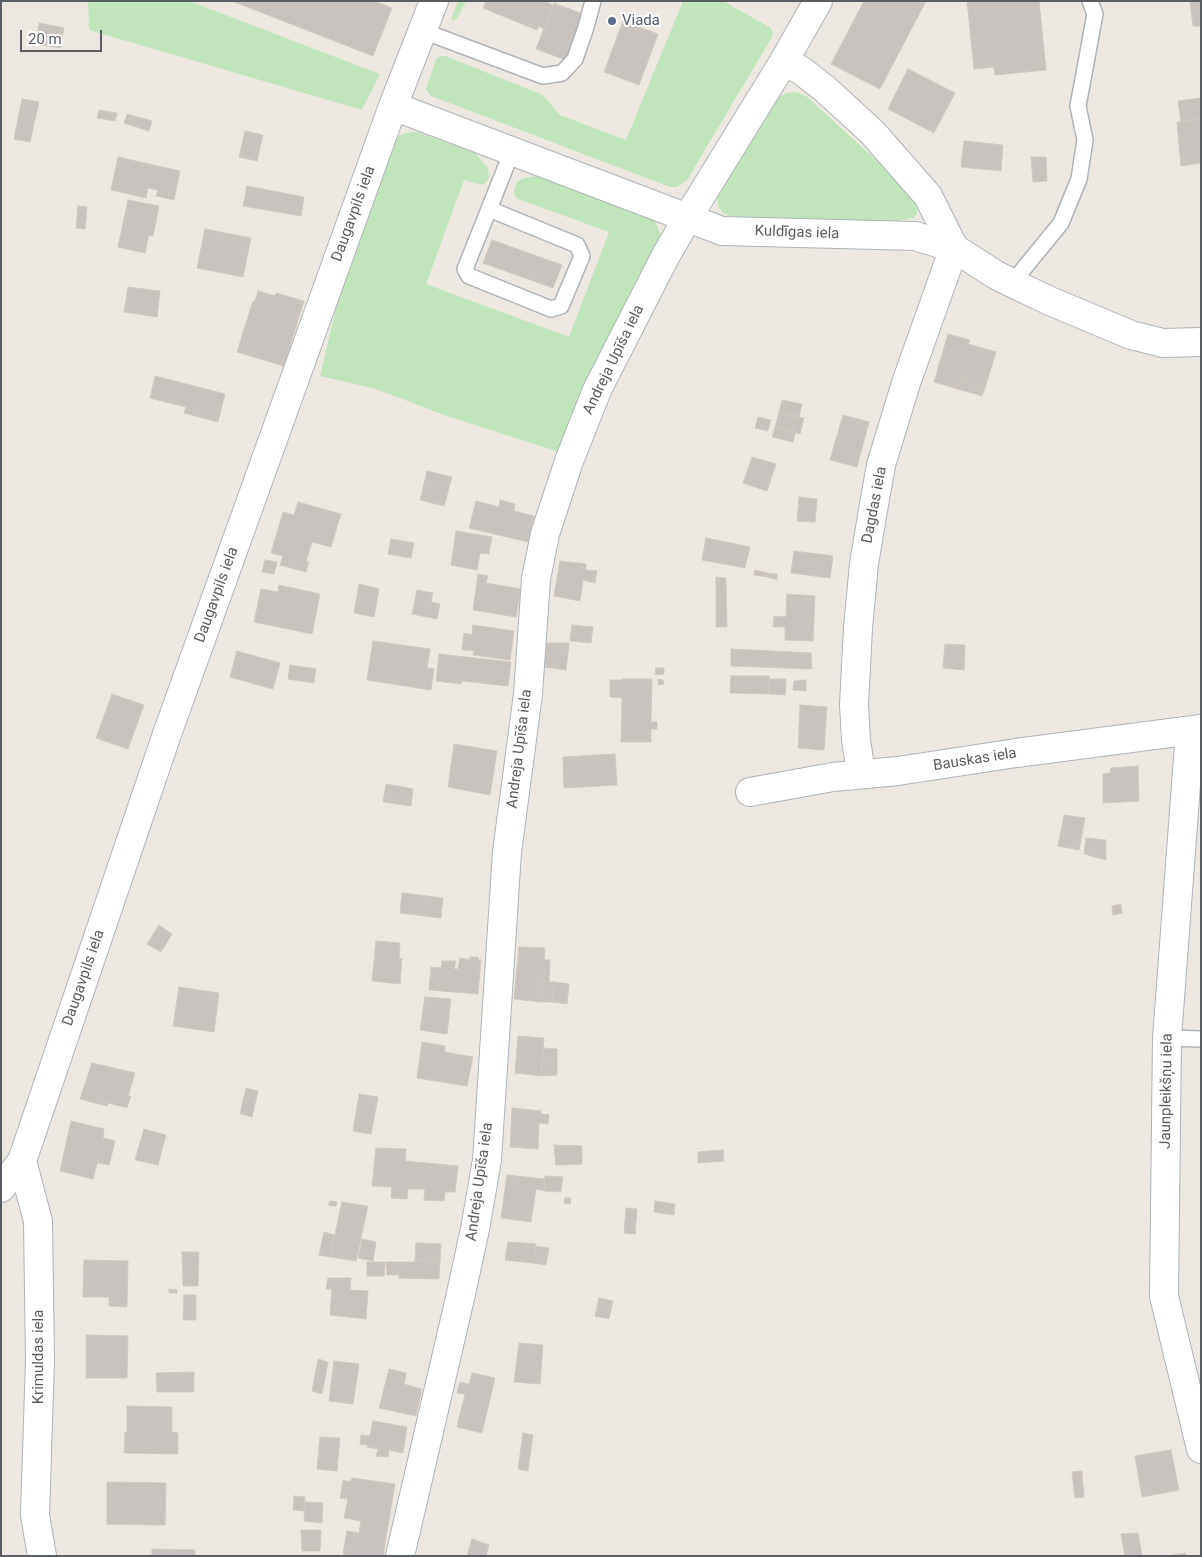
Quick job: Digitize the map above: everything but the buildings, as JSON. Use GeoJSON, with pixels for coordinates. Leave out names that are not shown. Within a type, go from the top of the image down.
{"type":"FeatureCollection","features":[{"type":"Feature","properties":{"kind":"street","name":"Daugavpils iela"},"geometry":{"type":"LineString","coordinates":[[1,1188],[22,1161],[167,734],[393,106],[434,1]]}},
{"type":"Feature","properties":{"kind":"street","name":"Andreja Upīša iela"},"geometry":{"type":"LineString","coordinates":[[400,1556],[462,1289],[486,1160],[508,852],[528,694],[536,579],[546,534],[569,461],[597,390],[665,258],[688,217],[784,61],[813,3]]}},
{"type":"Feature","properties":{"kind":"street"},"geometry":{"type":"LineString","coordinates":[[784,61],[802,71],[825,89],[872,132],[928,196],[954,248]]}},
{"type":"Feature","properties":{"kind":"street","name":"Kuldīgas iela"},"geometry":{"type":"LineString","coordinates":[[393,106],[722,231],[915,236],[954,248],[996,276],[1050,301],[1131,334],[1164,343],[1201,342]]}},
{"type":"Feature","properties":{"kind":"street","name":"Dagdas iela"},"geometry":{"type":"LineString","coordinates":[[861,774],[856,740],[855,695],[858,628],[864,564],[872,516],[881,466],[906,383],[954,248]]}},
{"type":"Feature","properties":{"kind":"street","name":"Bauskas iela"},"geometry":{"type":"LineString","coordinates":[[750,792],[861,774],[898,771],[1016,753],[1195,730]]}},
{"type":"Feature","properties":{"kind":"street","name":"Jaunpleikšņu iela"},"geometry":{"type":"LineString","coordinates":[[1195,730],[1167,1038],[1164,1296],[1201,1449]]}},
{"type":"Feature","properties":{"kind":"street","name":"Krimuldas iela"},"geometry":{"type":"LineString","coordinates":[[22,1161],[38,1221],[40,1360],[35,1514],[42,1556]]}},
{"type":"Feature","properties":{"kind":"lane"},"geometry":{"type":"LineString","coordinates":[[423,31],[543,76],[562,73],[575,59],[593,1]]}},
{"type":"Feature","properties":{"kind":"lane"},"geometry":{"type":"LineString","coordinates":[[1012,283],[1061,223],[1079,179],[1085,140],[1078,106],[1095,14],[1090,1]]}},
{"type":"Feature","properties":{"kind":"lane"},"geometry":{"type":"LineString","coordinates":[[489,209],[577,245],[582,256],[561,306],[551,309],[469,276],[465,269],[512,151]]}},
{"type":"Feature","properties":{"kind":"lane"},"geometry":{"type":"LineString","coordinates":[[1167,1038],[1201,1039]]}},
{"type":"Feature","properties":{"kind":"green space"},"geometry":{"type":"Polygon","coordinates":[[[88,1],[189,1],[380,74],[362,110],[89,30],[88,1]]]}},
{"type":"Feature","properties":{"kind":"green space"},"geometry":{"type":"Polygon","coordinates":[[[458,1],[466,1],[457,19],[451,20],[458,1]]]}},
{"type":"Feature","properties":{"kind":"green space"},"geometry":{"type":"Polygon","coordinates":[[[683,1],[723,1],[771,28],[773,32],[772,37],[687,180],[677,187],[670,187],[431,96],[426,89],[436,59],[440,56],[445,56],[543,95],[560,115],[626,140],[683,1]]]}},
{"type":"Feature","properties":{"kind":"green space"},"geometry":{"type":"Polygon","coordinates":[[[796,92],[806,96],[887,170],[911,197],[917,207],[917,214],[913,218],[892,222],[765,222],[731,217],[722,212],[718,206],[717,197],[720,189],[779,97],[787,93],[796,92]]]}},
{"type":"Feature","properties":{"kind":"green space"},"geometry":{"type":"Polygon","coordinates":[[[417,132],[475,153],[488,168],[489,176],[487,182],[482,185],[464,180],[426,284],[569,337],[609,232],[518,199],[515,196],[514,189],[517,182],[524,178],[536,176],[551,180],[653,219],[657,226],[660,242],[559,452],[447,416],[376,389],[320,376],[337,304],[394,141],[400,135],[417,132]]]}},
{"type":"Feature","properties":{"kind":"place","name":"Viada"},"geometry":{"type":"Point","coordinates":[612,21]}}]}
